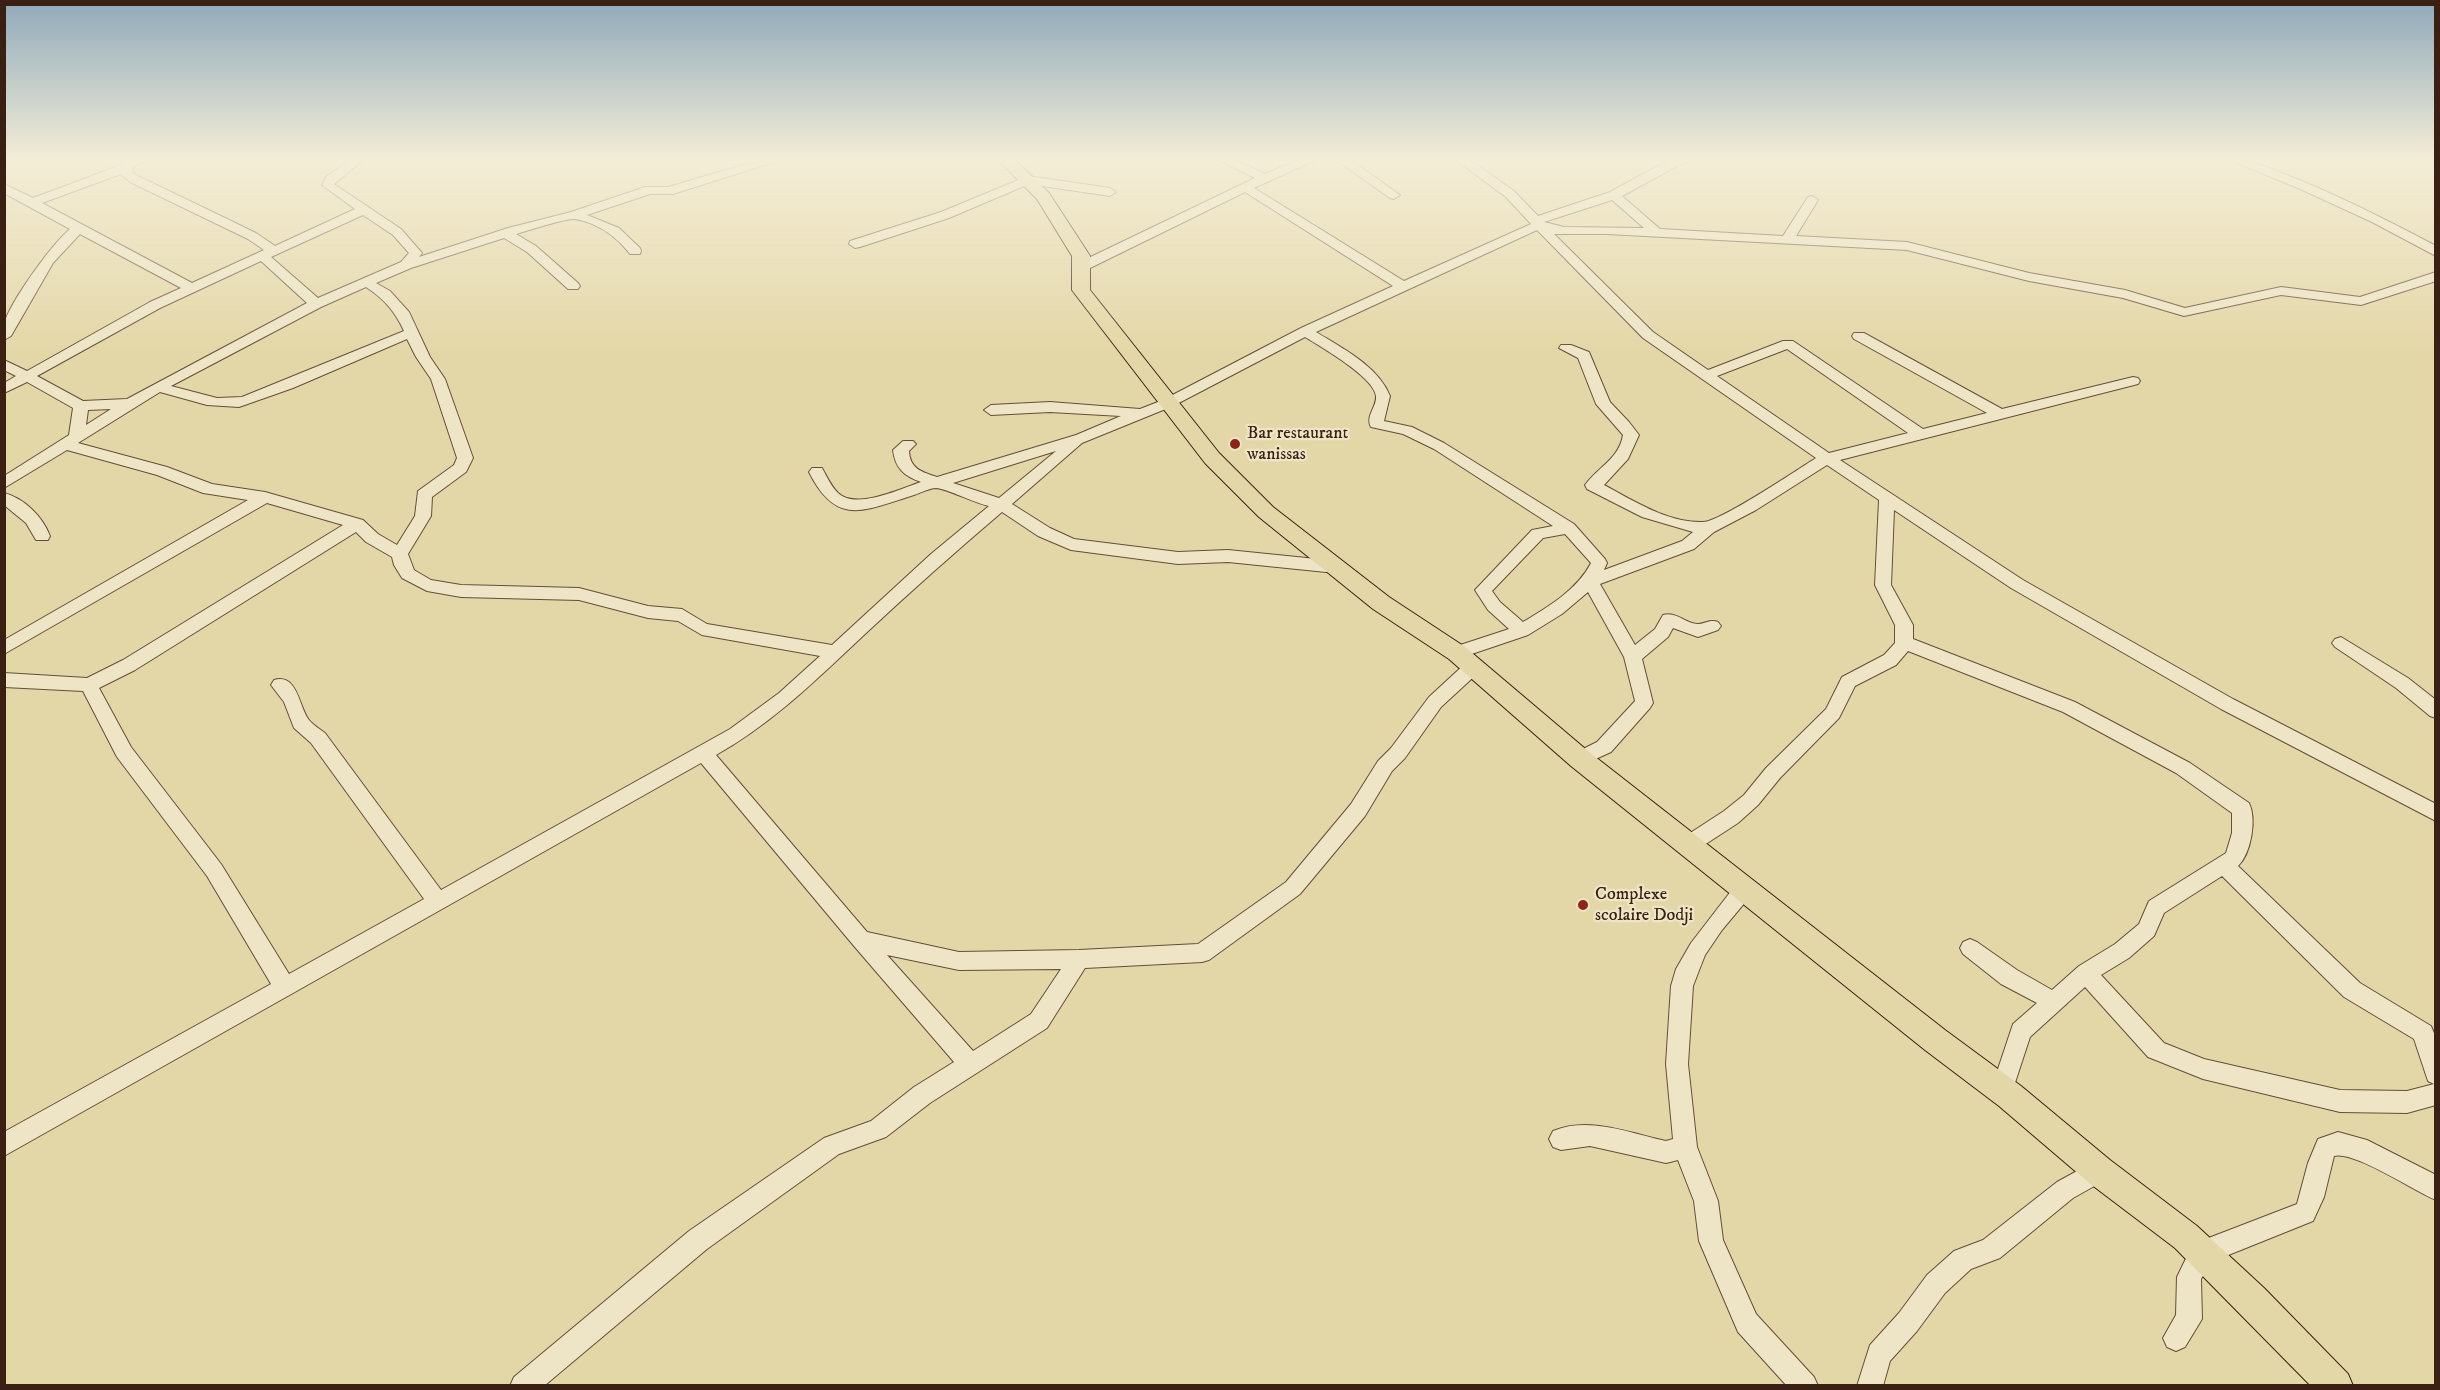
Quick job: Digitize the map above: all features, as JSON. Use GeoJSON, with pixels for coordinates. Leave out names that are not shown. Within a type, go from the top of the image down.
{"type":"FeatureCollection","features":[{"type":"Feature","properties":{"kind":"main road"},"geometry":{"type":"LineString","coordinates":[[1061,223],[1081,256],[1081,290],[1212,458],[1246,494],[1381,603],[1465,660],[1580,759],[1935,1040],[2002,1090],[2099,1171],[2186,1238],[2336,1386]]}},
{"type":"Feature","properties":{"kind":"street"},"geometry":{"type":"LineString","coordinates":[[72,223],[191,288]]}},
{"type":"Feature","properties":{"kind":"street"},"geometry":{"type":"LineString","coordinates":[[225,223],[252,236],[316,304]]}},
{"type":"Feature","properties":{"kind":"street"},"geometry":{"type":"LineString","coordinates":[[4,389],[108,330],[191,288],[335,223]]}},
{"type":"Feature","properties":{"kind":"street"},"geometry":{"type":"LineString","coordinates":[[383,223],[397,232],[416,253],[430,258]]}},
{"type":"Feature","properties":{"kind":"street"},"geometry":{"type":"LineString","coordinates":[[4,483],[158,387],[316,304],[406,265],[545,223]]}},
{"type":"Feature","properties":{"kind":"street"},"geometry":{"type":"LineString","coordinates":[[597,223],[622,234],[635,251]]}},
{"type":"Feature","properties":{"kind":"street"},"geometry":{"type":"LineString","coordinates":[[855,244],[923,223]]}},
{"type":"Feature","properties":{"kind":"street"},"geometry":{"type":"LineString","coordinates":[[1081,267],[1173,223]]}},
{"type":"Feature","properties":{"kind":"street"},"geometry":{"type":"LineString","coordinates":[[1302,223],[1402,286]]}},
{"type":"Feature","properties":{"kind":"street"},"geometry":{"type":"LineString","coordinates":[[1537,223],[1550,231],[1569,233],[1607,230],[1894,245],[1923,249],[1956,260],[1986,265],[2030,277],[2125,294],[2184,312],[2281,291],[2361,301],[2417,280],[2436,276]]}},
{"type":"Feature","properties":{"kind":"street"},"geometry":{"type":"LineString","coordinates":[[1537,223],[1648,334],[1705,376],[2017,584],[2166,671],[2436,813]]}},
{"type":"Feature","properties":{"kind":"street"},"geometry":{"type":"LineString","coordinates":[[817,472],[828,495],[843,504],[873,503],[1081,438],[1168,403],[1306,331],[1537,223]]}},
{"type":"Feature","properties":{"kind":"street"},"geometry":{"type":"LineString","coordinates":[[1646,223],[1657,233]]}},
{"type":"Feature","properties":{"kind":"street"},"geometry":{"type":"LineString","coordinates":[[1787,240],[1798,223]]}},
{"type":"Feature","properties":{"kind":"street"},"geometry":{"type":"LineString","coordinates":[[2383,223],[2436,252]]}},
{"type":"Feature","properties":{"kind":"street"},"geometry":{"type":"LineString","coordinates":[[4,336],[51,258],[65,239],[80,227]]}},
{"type":"Feature","properties":{"kind":"street"},"geometry":{"type":"LineString","coordinates":[[1552,239],[1569,233]]}},
{"type":"Feature","properties":{"kind":"street"},"geometry":{"type":"LineString","coordinates":[[503,234],[526,243],[555,272],[573,286]]}},
{"type":"Feature","properties":{"kind":"street"},"geometry":{"type":"LineString","coordinates":[[406,265],[416,253]]}},
{"type":"Feature","properties":{"kind":"street"},"geometry":{"type":"LineString","coordinates":[[368,283],[385,294],[402,312],[410,333],[438,379],[465,458],[461,468],[423,495],[423,516],[400,555],[402,565],[408,574],[427,585],[461,591],[579,594],[648,612],[682,615],[702,629],[836,652]]}},
{"type":"Feature","properties":{"kind":"street"},"geometry":{"type":"LineString","coordinates":[[1306,331],[1363,372],[1380,389],[1383,395],[1376,424],[1407,430],[1439,446],[1568,528],[1599,563],[1590,581]]}},
{"type":"Feature","properties":{"kind":"street"},"geometry":{"type":"LineString","coordinates":[[158,387],[221,402],[246,401],[294,384],[357,353],[410,333]]}},
{"type":"Feature","properties":{"kind":"street"},"geometry":{"type":"LineString","coordinates":[[1859,336],[1999,414]]}},
{"type":"Feature","properties":{"kind":"street"},"geometry":{"type":"LineString","coordinates":[[1705,376],[1788,344],[1919,433]]}},
{"type":"Feature","properties":{"kind":"street"},"geometry":{"type":"LineString","coordinates":[[1566,348],[1584,355],[1603,404],[1624,425],[1630,435],[1629,445],[1618,460],[1593,485],[1655,519],[1708,528]]}},
{"type":"Feature","properties":{"kind":"street"},"geometry":{"type":"LineString","coordinates":[[4,364],[81,406],[130,404]]}},
{"type":"Feature","properties":{"kind":"street"},"geometry":{"type":"LineString","coordinates":[[861,940],[959,961],[1079,959],[1202,953],[1293,888],[1358,810],[1385,766],[1398,753],[1465,660],[1522,631],[1556,610],[1590,581],[1688,545],[1708,528],[1750,506],[1827,458],[2133,381]]}},
{"type":"Feature","properties":{"kind":"street"},"geometry":{"type":"LineString","coordinates":[[71,442],[81,406]]}},
{"type":"Feature","properties":{"kind":"street"},"geometry":{"type":"LineString","coordinates":[[991,410],[1050,408],[1142,413]]}},
{"type":"Feature","properties":{"kind":"street"},"geometry":{"type":"LineString","coordinates":[[4,1145],[759,719],[836,652],[911,581],[1081,438]]}},
{"type":"Feature","properties":{"kind":"street"},"geometry":{"type":"LineString","coordinates":[[71,442],[162,471],[209,489],[265,497],[357,524],[372,538],[400,555]]}},
{"type":"Feature","properties":{"kind":"street"},"geometry":{"type":"LineString","coordinates":[[908,444],[901,452],[906,468],[913,474],[983,500],[1001,504],[1052,537],[1081,546],[1178,558],[1228,556],[1336,567]]}},
{"type":"Feature","properties":{"kind":"street"},"geometry":{"type":"LineString","coordinates":[[4,648],[265,497]]}},
{"type":"Feature","properties":{"kind":"street"},"geometry":{"type":"LineString","coordinates":[[1688,845],[1740,810],[1828,719],[1848,682],[1890,660],[1904,642],[1904,625],[1883,585],[1887,497]]}},
{"type":"Feature","properties":{"kind":"street"},"geometry":{"type":"LineString","coordinates":[[4,498],[17,505],[39,527],[42,536]]}},
{"type":"Feature","properties":{"kind":"street"},"geometry":{"type":"LineString","coordinates":[[4,680],[89,685],[129,665],[357,524]]}},
{"type":"Feature","properties":{"kind":"street"},"geometry":{"type":"LineString","coordinates":[[1522,631],[1494,606],[1483,590],[1538,534],[1568,528]]}},
{"type":"Feature","properties":{"kind":"street"},"geometry":{"type":"LineString","coordinates":[[1580,759],[1604,747],[1644,703],[1633,657],[1590,581]]}},
{"type":"Feature","properties":{"kind":"street"},"geometry":{"type":"LineString","coordinates":[[1633,657],[1662,633],[1669,619],[1698,631],[1712,626]]}},
{"type":"Feature","properties":{"kind":"street"},"geometry":{"type":"LineString","coordinates":[[1904,642],[2068,707],[2183,768],[2242,808],[2242,832],[2234,858],[2201,878],[2184,892],[2157,907],[2147,930],[2122,951],[2086,973],[2021,1031],[2002,1090]]}},
{"type":"Feature","properties":{"kind":"street"},"geometry":{"type":"LineString","coordinates":[[2341,643],[2402,682],[2436,711]]}},
{"type":"Feature","properties":{"kind":"street"},"geometry":{"type":"LineString","coordinates":[[280,684],[292,699],[300,723],[318,738],[437,901]]}},
{"type":"Feature","properties":{"kind":"street"},"geometry":{"type":"LineString","coordinates":[[89,685],[124,752],[214,870],[284,987]]}},
{"type":"Feature","properties":{"kind":"street"},"geometry":{"type":"LineString","coordinates":[[703,752],[861,940],[970,1064]]}},
{"type":"Feature","properties":{"kind":"street"},"geometry":{"type":"LineString","coordinates":[[2223,864],[2352,990],[2423,1033],[2436,1074]]}},
{"type":"Feature","properties":{"kind":"street"},"geometry":{"type":"LineString","coordinates":[[1745,888],[1698,949],[1687,969],[1682,986],[1677,1064],[1685,1147],[1706,1201],[1711,1241],[1747,1323],[1804,1386]]}},
{"type":"Feature","properties":{"kind":"street"},"geometry":{"type":"LineString","coordinates":[[1970,948],[2009,977],[2055,1002]]}},
{"type":"Feature","properties":{"kind":"street"},"geometry":{"type":"LineString","coordinates":[[523,1386],[698,1240],[832,1146],[878,1129],[922,1095],[1039,1021],[1079,959]]}},
{"type":"Feature","properties":{"kind":"street"},"geometry":{"type":"LineString","coordinates":[[2086,973],[2156,1050],[2203,1069],[2340,1101],[2407,1102],[2436,1094]]}},
{"type":"Feature","properties":{"kind":"street"},"geometry":{"type":"LineString","coordinates":[[1561,1139],[1590,1135],[1666,1152],[1685,1147]]}},
{"type":"Feature","properties":{"kind":"street"},"geometry":{"type":"LineString","coordinates":[[2176,1338],[2189,1319],[2189,1277],[2202,1253],[2305,1213],[2310,1206],[2320,1158],[2326,1147],[2338,1143],[2359,1148],[2436,1188]]}},
{"type":"Feature","properties":{"kind":"street"},"geometry":{"type":"LineString","coordinates":[[1870,1386],[1879,1354],[1908,1322],[1936,1284],[1963,1260],[1991,1249],[2065,1190],[2099,1171]]}},
{"type":"Feature","properties":{"kind":"place","name":"Bar restaurant wanissas"},"geometry":{"type":"Point","coordinates":[1235,444]}},
{"type":"Feature","properties":{"kind":"place","name":"Complexe scolaire Dodji"},"geometry":{"type":"Point","coordinates":[1583,905]}}]}
